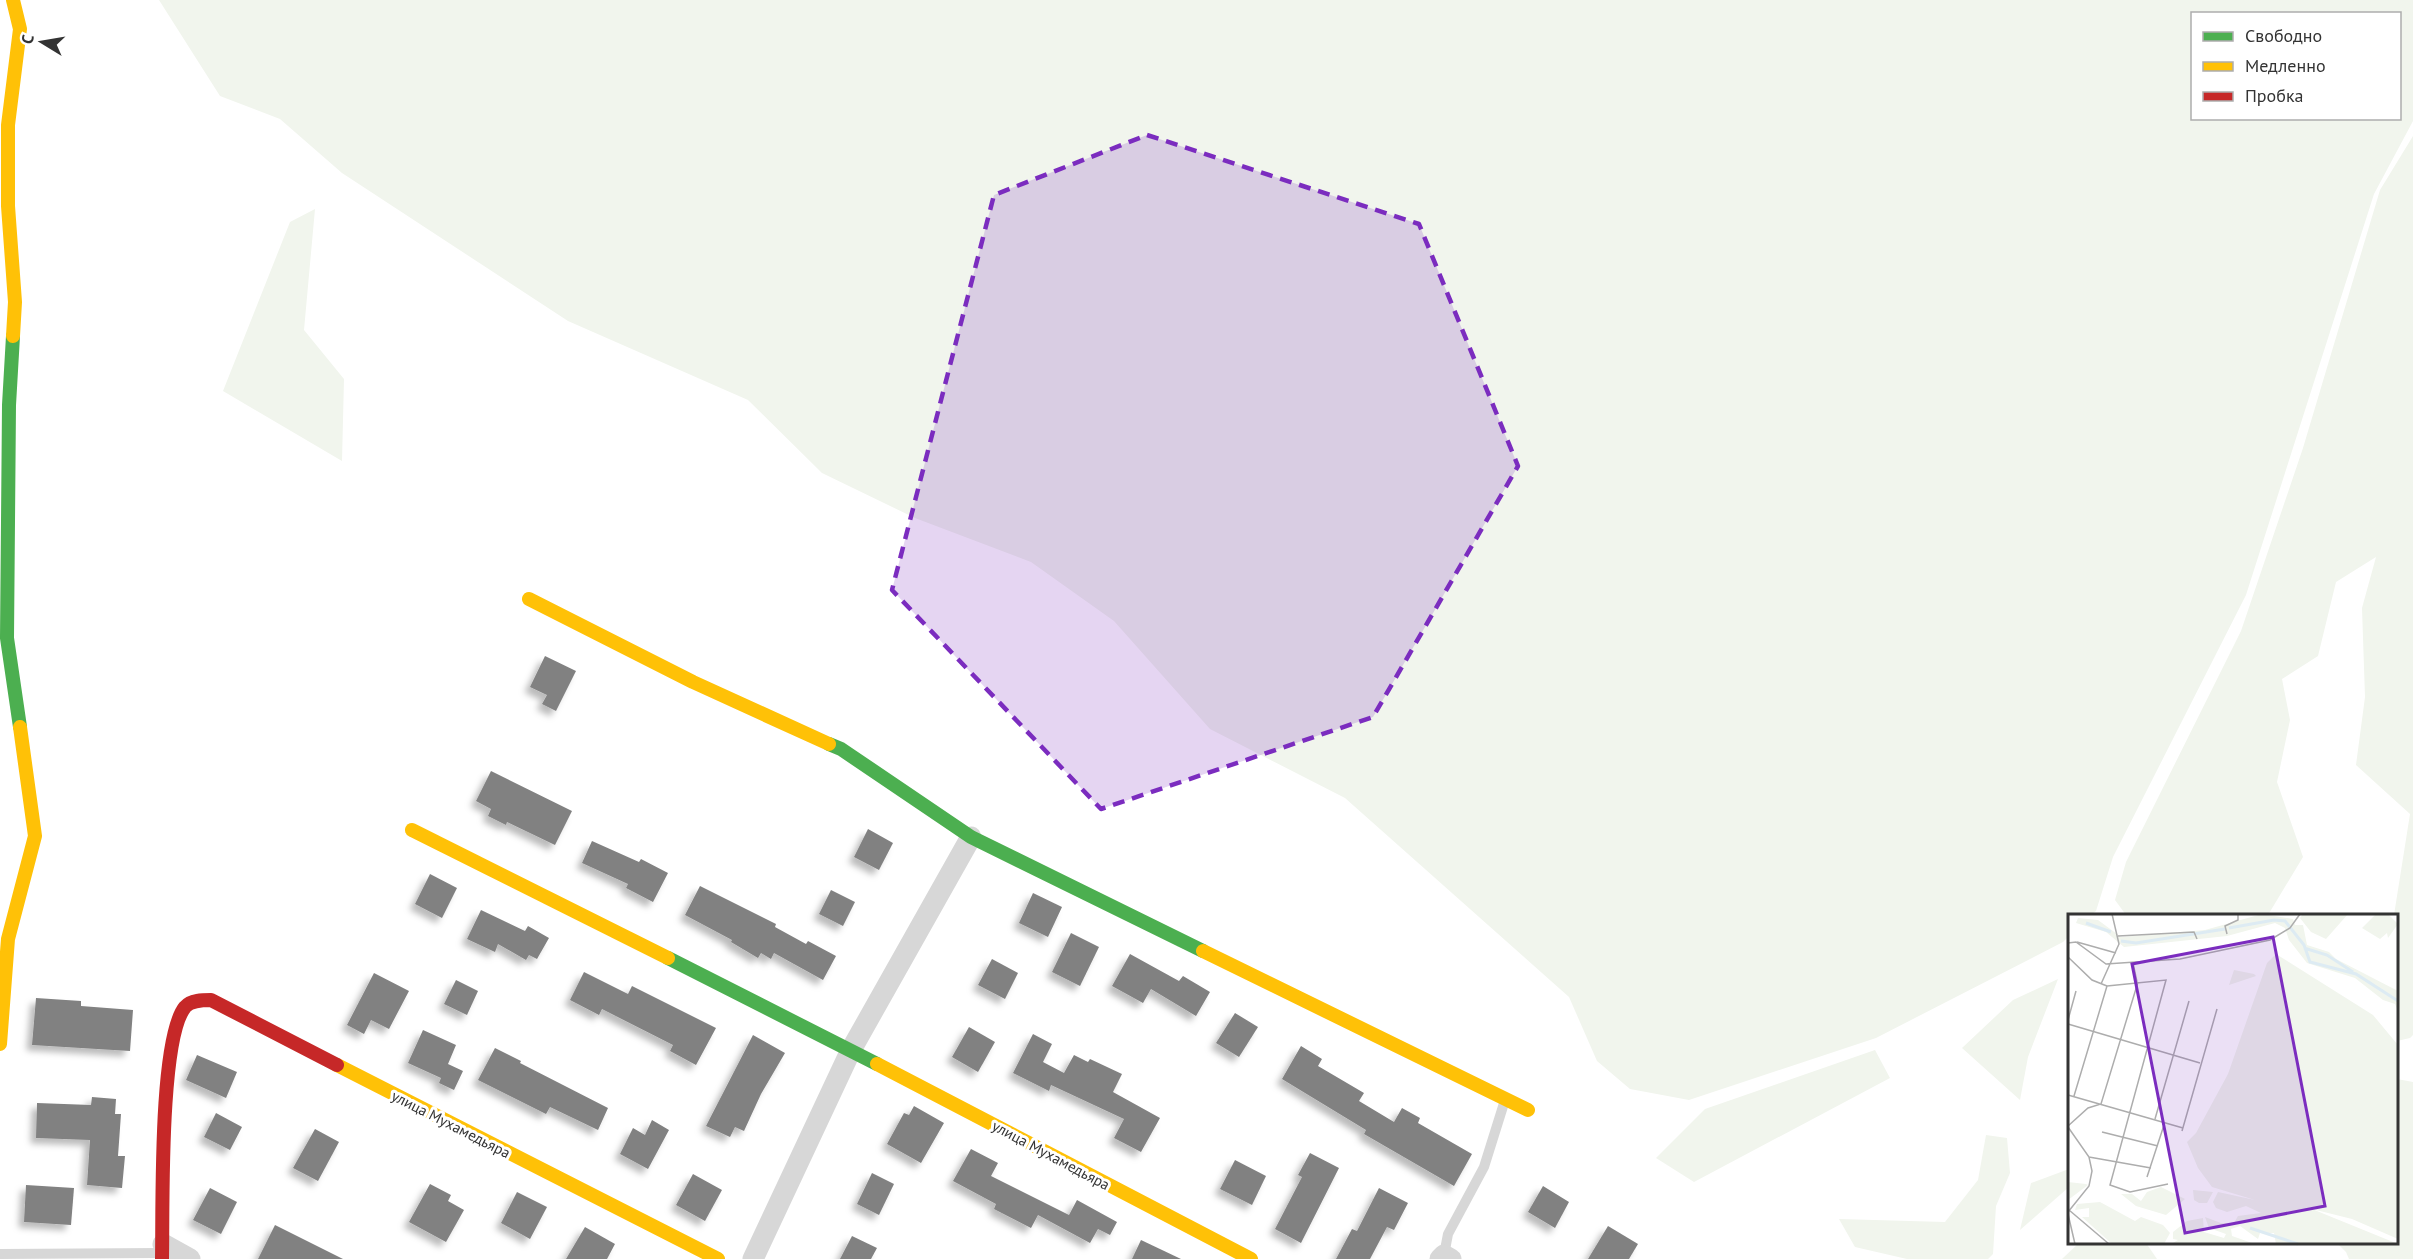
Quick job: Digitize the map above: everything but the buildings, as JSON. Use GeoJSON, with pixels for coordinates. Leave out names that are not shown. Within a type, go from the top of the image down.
{"type":"FeatureCollection","features":[{"type":"Feature","properties":{"kind":"street"},"geometry":{"type":"LineString","coordinates":[[0,1044],[8,939],[35,836],[7,638],[9,405],[15,302],[8,206],[8,125],[20,29],[13,0]]}},
{"type":"Feature","properties":{"kind":"street"},"geometry":{"type":"LineString","coordinates":[[529,599],[693,682],[841,749],[971,837],[1528,1110]]}},
{"type":"Feature","properties":{"kind":"street","name":"улица Мухамедьяра"},"geometry":{"type":"LineString","coordinates":[[412,830],[851,1050],[1251,1259]]}},
{"type":"Feature","properties":{"kind":"street"},"geometry":{"type":"LineString","coordinates":[[753,1259],[851,1050],[971,837]]}},
{"type":"Feature","properties":{"kind":"street","name":"улица Мухамедьяра"},"geometry":{"type":"LineString","coordinates":[[162,1252],[166,1110],[171,1045],[176,1024],[184,1008],[198,1000],[211,1000],[718,1259]]}},
{"type":"Feature","properties":{"kind":"street"},"geometry":{"type":"LineString","coordinates":[[162,1252],[190,1259]]}},
{"type":"Feature","properties":{"kind":"lane"},"geometry":{"type":"LineString","coordinates":[[1445,1258],[1448,1234],[1484,1167],[1505,1099]]}},
{"type":"Feature","properties":{"kind":"lane"},"geometry":{"type":"LineString","coordinates":[[0,1254],[162,1252]]}},
{"type":"Feature","properties":{"kind":"highlighted area"},"geometry":{"type":"Polygon","coordinates":[[[1147,135],[1419,224],[1518,466],[1373,717],[1101,809],[892,590],[994,195],[1147,135]]]}},
{"type":"Feature","properties":{"kind":"shaded area"},"geometry":{"type":"Polygon","coordinates":[[[159,0],[2413,0],[2413,121],[2374,194],[2246,595],[2113,857],[2096,911],[2092,914],[2068,914],[2068,937],[2063,942],[1876,1038],[1689,1100],[1630,1089],[1597,1061],[1569,997],[1345,798],[1210,729],[1114,621],[1031,562],[915,518],[822,473],[748,400],[568,321],[342,173],[280,119],[220,96],[159,0]]]}},
{"type":"Feature","properties":{"kind":"shaded area"},"geometry":{"type":"Polygon","coordinates":[[[2413,136],[2413,1035],[2398,1041],[2398,914],[2394,914],[2410,814],[2356,765],[2365,697],[2362,608],[2376,557],[2336,582],[2318,656],[2282,679],[2290,720],[2277,782],[2303,857],[2269,914],[2125,914],[2115,900],[2126,862],[2241,631],[2303,448],[2380,190],[2413,136]]]}},
{"type":"Feature","properties":{"kind":"shaded area"},"geometry":{"type":"Polygon","coordinates":[[[315,209],[304,330],[344,379],[342,461],[223,391],[290,222],[315,209]]]}},
{"type":"Feature","properties":{"kind":"shaded area"},"geometry":{"type":"Polygon","coordinates":[[[2058,979],[2028,1057],[2020,1100],[1962,1048],[2013,1000],[2058,979]]]}},
{"type":"Feature","properties":{"kind":"shaded area"},"geometry":{"type":"Polygon","coordinates":[[[1875,1050],[1890,1078],[1694,1182],[1656,1158],[1705,1109],[1875,1050]]]}},
{"type":"Feature","properties":{"kind":"shaded area"},"geometry":{"type":"Polygon","coordinates":[[[2398,1079],[2413,1082],[2413,1259],[2349,1259],[2338,1244],[2398,1244],[2398,1079]]]}},
{"type":"Feature","properties":{"kind":"shaded area"},"geometry":{"type":"Polygon","coordinates":[[[1986,1135],[2007,1138],[2010,1173],[1996,1206],[1993,1254],[1988,1259],[1907,1259],[1855,1247],[1839,1219],[1945,1222],[1978,1180],[1986,1135]]]}},
{"type":"Feature","properties":{"kind":"shaded area"},"geometry":{"type":"Polygon","coordinates":[[[2068,1169],[2068,1188],[2020,1230],[2031,1183],[2068,1169]]]}},
{"type":"Feature","properties":{"kind":"shaded area"},"geometry":{"type":"Polygon","coordinates":[[[2078,1244],[2147,1244],[2157,1259],[2062,1259],[2078,1244]]]}},
{"type":"Feature","properties":{"kind":"traffic: fast"},"geometry":{"type":"LineString","coordinates":[[13,336],[9,405],[7,638],[20,727]]}},
{"type":"Feature","properties":{"kind":"traffic: fast"},"geometry":{"type":"LineString","coordinates":[[829,744],[841,749],[971,837],[1203,951]]}},
{"type":"Feature","properties":{"kind":"traffic: fast"},"geometry":{"type":"LineString","coordinates":[[668,958],[877,1064]]}},
{"type":"Feature","properties":{"kind":"traffic: slow"},"geometry":{"type":"LineString","coordinates":[[13,0],[20,29],[8,125],[8,206],[15,302],[13,336]]}},
{"type":"Feature","properties":{"kind":"traffic: slow"},"geometry":{"type":"LineString","coordinates":[[529,599],[693,682],[829,744]]}},
{"type":"Feature","properties":{"kind":"traffic: slow"},"geometry":{"type":"LineString","coordinates":[[0,1044],[8,939],[35,836],[20,727]]}},
{"type":"Feature","properties":{"kind":"traffic: slow"},"geometry":{"type":"LineString","coordinates":[[412,830],[668,958]]}},
{"type":"Feature","properties":{"kind":"traffic: slow"},"geometry":{"type":"LineString","coordinates":[[1203,951],[1528,1110]]}},
{"type":"Feature","properties":{"kind":"traffic: slow"},"geometry":{"type":"LineString","coordinates":[[877,1064],[1251,1259]]}},
{"type":"Feature","properties":{"kind":"traffic: slow"},"geometry":{"type":"LineString","coordinates":[[337,1065],[718,1259]]}},
{"type":"Feature","properties":{"kind":"traffic: jam"},"geometry":{"type":"LineString","coordinates":[[162,1259],[164,1127],[167,1088],[177,1025],[185,1007],[201,1000],[211,1000],[337,1065]]}}]}
